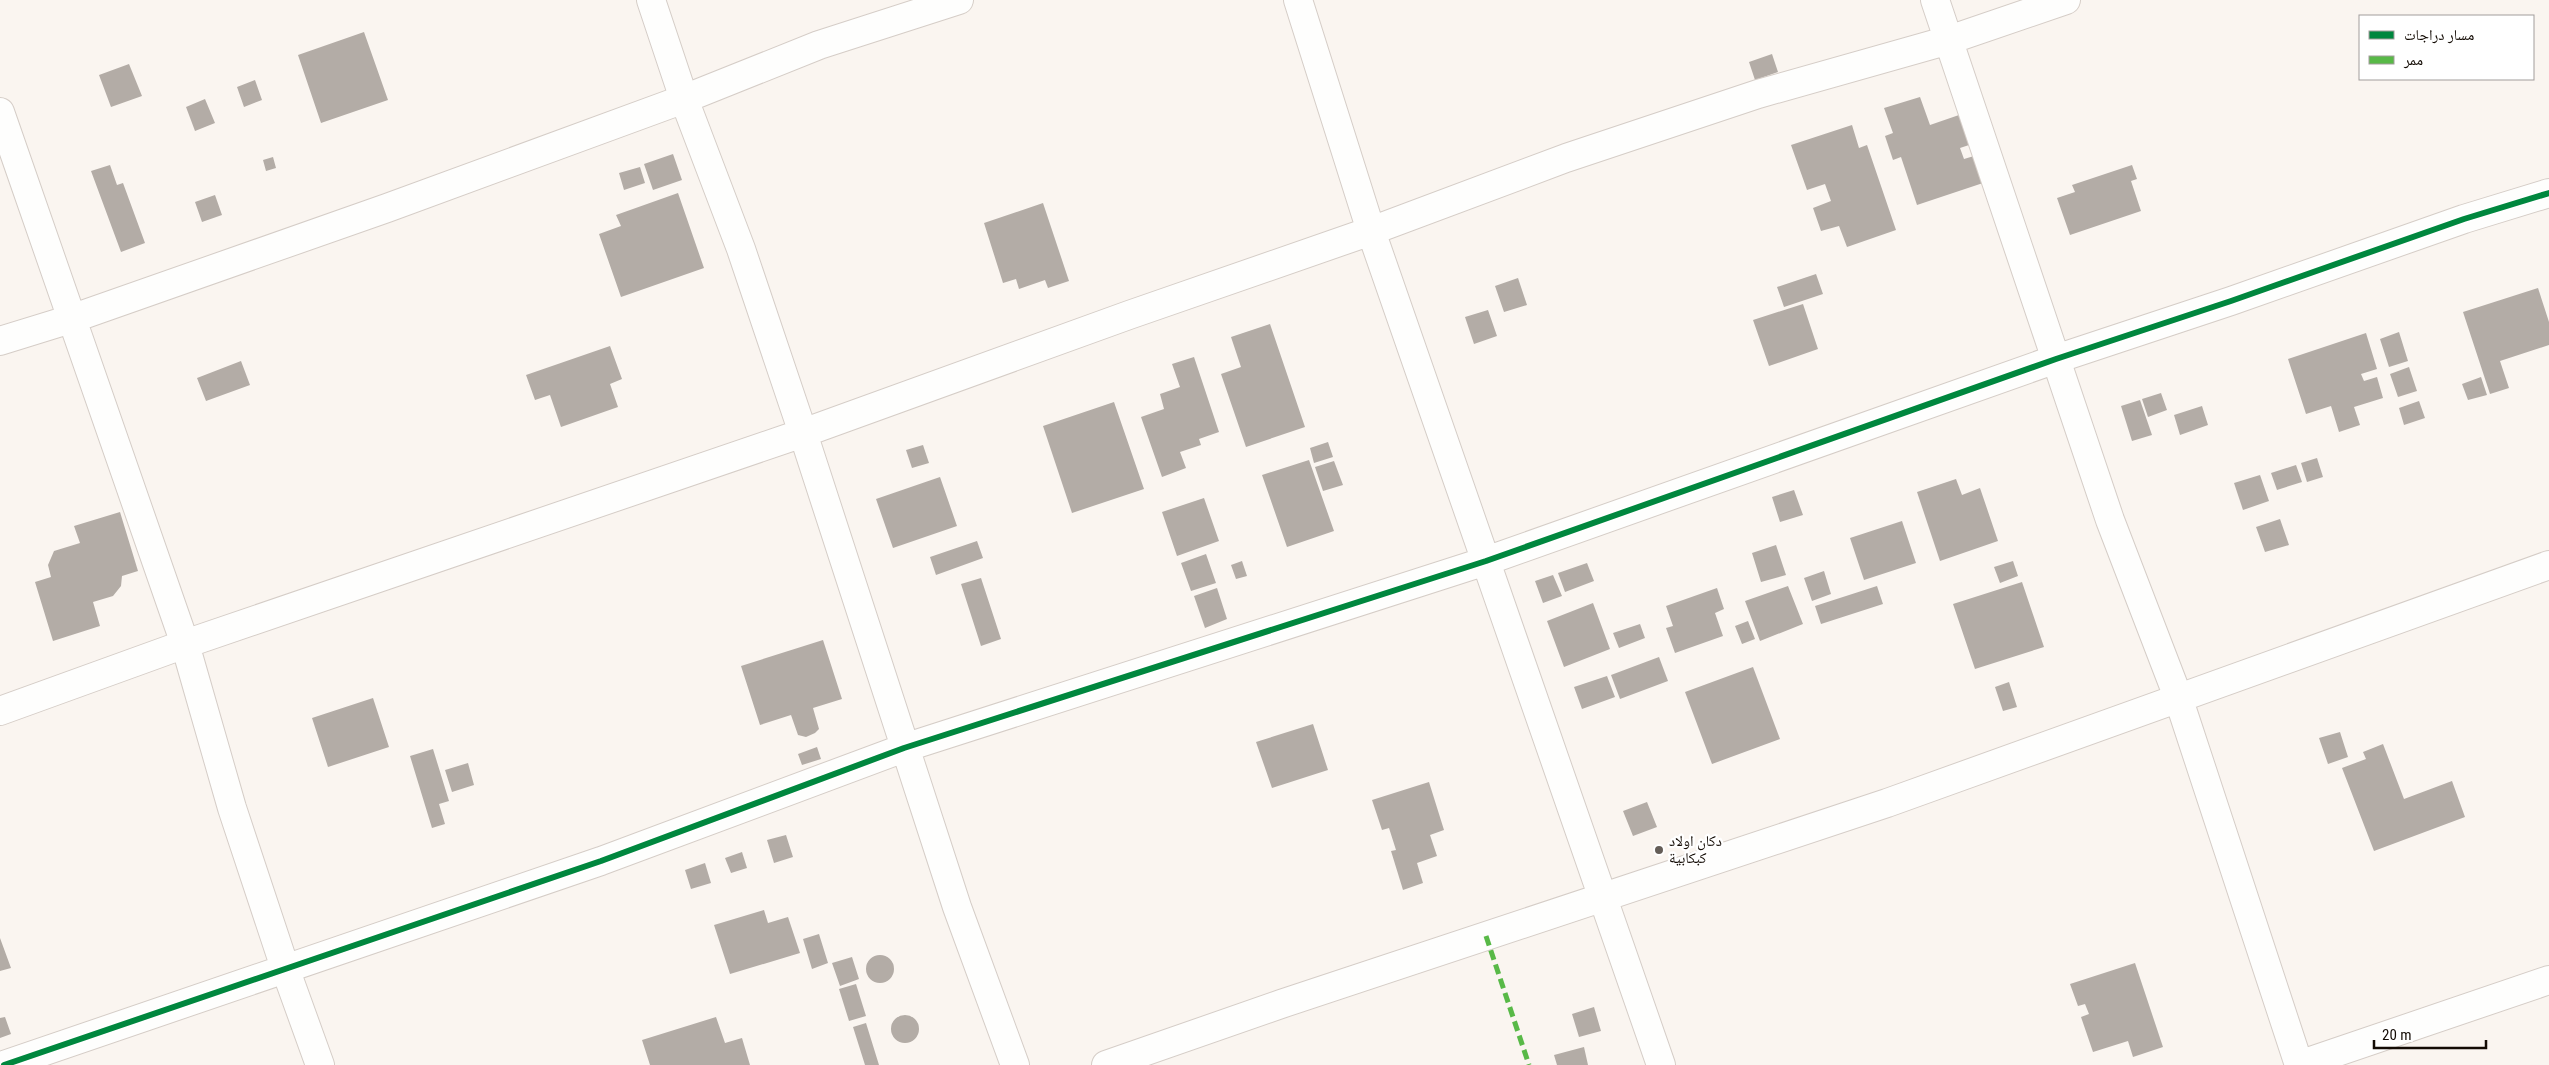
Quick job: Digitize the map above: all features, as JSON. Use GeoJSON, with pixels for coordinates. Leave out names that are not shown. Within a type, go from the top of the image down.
{"type":"FeatureCollection","features":[{"type":"Feature","properties":{"kind":"street"},"geometry":{"type":"LineString","coordinates":[[651,0],[684,99],[741,250],[803,433],[957,907],[1015,1065]]}},
{"type":"Feature","properties":{"kind":"street"},"geometry":{"type":"LineString","coordinates":[[0,341],[71,319],[378,211],[684,99],[819,46],[959,0]]}},
{"type":"Feature","properties":{"kind":"street"},"geometry":{"type":"LineString","coordinates":[[1298,0],[1371,231],[1661,1065]]}},
{"type":"Feature","properties":{"kind":"street"},"geometry":{"type":"LineString","coordinates":[[1935,0],[2110,520],[2178,697],[2299,1065],[2549,980]]}},
{"type":"Feature","properties":{"kind":"street"},"geometry":{"type":"LineString","coordinates":[[0,711],[184,644],[803,433],[1129,315],[1371,231],[1566,158],[1749,97],[1949,40],[2066,0]]}},
{"type":"Feature","properties":{"kind":"street"},"geometry":{"type":"LineString","coordinates":[[0,112],[184,644],[232,808],[285,968],[320,1065]]}},
{"type":"Feature","properties":{"kind":"street"},"geometry":{"type":"LineString","coordinates":[[4,1065],[601,862],[904,748],[1486,561],[2056,359],[2231,301],[2464,219],[2549,193]]}},
{"type":"Feature","properties":{"kind":"street"},"geometry":{"type":"LineString","coordinates":[[1106,1065],[1280,1004],[1887,803],[2178,697],[2549,566]]}},
{"type":"Feature","properties":{"kind":"building"},"geometry":{"type":"Polygon","coordinates":[[[364,32],[388,100],[321,123],[298,55],[364,32]]]}},
{"type":"Feature","properties":{"kind":"building"},"geometry":{"type":"Polygon","coordinates":[[[1772,54],[1778,72],[1755,80],[1749,62],[1772,54]]]}},
{"type":"Feature","properties":{"kind":"building"},"geometry":{"type":"Polygon","coordinates":[[[129,64],[142,96],[111,107],[99,75],[129,64]]]}},
{"type":"Feature","properties":{"kind":"building"},"geometry":{"type":"Polygon","coordinates":[[[255,80],[262,100],[244,107],[237,87],[255,80]]]}},
{"type":"Feature","properties":{"kind":"building"},"geometry":{"type":"Polygon","coordinates":[[[1920,97],[1930,125],[1959,115],[1969,145],[1960,148],[1964,159],[1974,156],[1983,183],[1917,205],[1901,157],[1893,160],[1885,136],[1893,133],[1884,108],[1920,97]]]}},
{"type":"Feature","properties":{"kind":"building"},"geometry":{"type":"Polygon","coordinates":[[[205,99],[215,123],[195,131],[186,107],[205,99]]]}},
{"type":"Feature","properties":{"kind":"building"},"geometry":{"type":"Polygon","coordinates":[[[1852,125],[1859,148],[1867,145],[1896,230],[1847,247],[1839,226],[1821,231],[1813,208],[1831,201],[1825,184],[1807,190],[1791,145],[1852,125]]]}},
{"type":"Feature","properties":{"kind":"building"},"geometry":{"type":"Polygon","coordinates":[[[673,154],[682,180],[653,190],[644,164],[673,154]]]}},
{"type":"Feature","properties":{"kind":"building"},"geometry":{"type":"Polygon","coordinates":[[[273,157],[276,168],[266,171],[263,160],[273,157]]]}},
{"type":"Feature","properties":{"kind":"building"},"geometry":{"type":"Polygon","coordinates":[[[110,165],[117,185],[123,183],[145,243],[121,252],[91,171],[110,165]]]}},
{"type":"Feature","properties":{"kind":"building"},"geometry":{"type":"Polygon","coordinates":[[[2132,165],[2137,179],[2131,181],[2141,211],[2070,235],[2057,198],[2075,192],[2072,185],[2132,165]]]}},
{"type":"Feature","properties":{"kind":"building"},"geometry":{"type":"Polygon","coordinates":[[[640,167],[645,183],[624,190],[619,173],[640,167]]]}},
{"type":"Feature","properties":{"kind":"building"},"geometry":{"type":"Polygon","coordinates":[[[678,193],[704,268],[621,297],[599,234],[621,226],[616,215],[678,193]]]}},
{"type":"Feature","properties":{"kind":"building"},"geometry":{"type":"Polygon","coordinates":[[[215,195],[222,215],[202,222],[195,202],[215,195]]]}},
{"type":"Feature","properties":{"kind":"building"},"geometry":{"type":"Polygon","coordinates":[[[1043,203],[1069,281],[1048,288],[1045,280],[1019,289],[1016,279],[1003,283],[984,223],[1043,203]]]}},
{"type":"Feature","properties":{"kind":"building"},"geometry":{"type":"Polygon","coordinates":[[[1816,274],[1823,294],[1784,307],[1777,287],[1816,274]]]}},
{"type":"Feature","properties":{"kind":"building"},"geometry":{"type":"Polygon","coordinates":[[[1518,278],[1527,305],[1504,312],[1495,286],[1518,278]]]}},
{"type":"Feature","properties":{"kind":"building"},"geometry":{"type":"Polygon","coordinates":[[[2538,288],[2549,322],[2549,345],[2500,361],[2509,388],[2490,394],[2463,312],[2538,288]]]}},
{"type":"Feature","properties":{"kind":"building"},"geometry":{"type":"Polygon","coordinates":[[[1803,304],[1818,349],[1769,366],[1753,320],[1803,304]]]}},
{"type":"Feature","properties":{"kind":"building"},"geometry":{"type":"Polygon","coordinates":[[[1488,310],[1497,336],[1474,344],[1465,317],[1488,310]]]}},
{"type":"Feature","properties":{"kind":"building"},"geometry":{"type":"Polygon","coordinates":[[[1270,324],[1305,427],[1246,447],[1221,374],[1241,367],[1231,337],[1270,324]]]}},
{"type":"Feature","properties":{"kind":"building"},"geometry":{"type":"Polygon","coordinates":[[[2399,332],[2408,361],[2389,367],[2380,339],[2399,332]]]}},
{"type":"Feature","properties":{"kind":"building"},"geometry":{"type":"Polygon","coordinates":[[[2366,333],[2377,369],[2361,374],[2364,381],[2377,377],[2383,398],[2354,407],[2360,425],[2339,432],[2331,406],[2306,414],[2288,359],[2366,333]]]}},
{"type":"Feature","properties":{"kind":"building"},"geometry":{"type":"Polygon","coordinates":[[[610,346],[622,379],[610,384],[618,407],[561,427],[550,395],[535,400],[526,375],[610,346]]]}},
{"type":"Feature","properties":{"kind":"building"},"geometry":{"type":"Polygon","coordinates":[[[1194,357],[1219,432],[1199,439],[1201,445],[1180,452],[1186,468],[1162,477],[1141,417],[1164,409],[1160,394],[1180,387],[1172,364],[1194,357]]]}},
{"type":"Feature","properties":{"kind":"building"},"geometry":{"type":"Polygon","coordinates":[[[241,361],[250,385],[206,401],[197,378],[241,361]]]}},
{"type":"Feature","properties":{"kind":"building"},"geometry":{"type":"Polygon","coordinates":[[[2409,367],[2417,391],[2398,397],[2390,374],[2409,367]]]}},
{"type":"Feature","properties":{"kind":"building"},"geometry":{"type":"Polygon","coordinates":[[[2481,377],[2487,395],[2468,400],[2462,384],[2481,377]]]}},
{"type":"Feature","properties":{"kind":"building"},"geometry":{"type":"Polygon","coordinates":[[[2161,393],[2167,410],[2148,417],[2142,399],[2161,393]]]}},
{"type":"Feature","properties":{"kind":"building"},"geometry":{"type":"Polygon","coordinates":[[[2140,400],[2152,435],[2132,441],[2121,406],[2140,400]]]}},
{"type":"Feature","properties":{"kind":"building"},"geometry":{"type":"Polygon","coordinates":[[[2419,401],[2425,418],[2404,425],[2399,408],[2419,401]]]}},
{"type":"Feature","properties":{"kind":"building"},"geometry":{"type":"Polygon","coordinates":[[[1114,402],[1144,489],[1072,513],[1043,426],[1114,402]]]}},
{"type":"Feature","properties":{"kind":"building"},"geometry":{"type":"Polygon","coordinates":[[[2202,406],[2208,425],[2180,435],[2174,415],[2202,406]]]}},
{"type":"Feature","properties":{"kind":"building"},"geometry":{"type":"Polygon","coordinates":[[[1328,442],[1333,457],[1314,463],[1310,448],[1328,442]]]}},
{"type":"Feature","properties":{"kind":"building"},"geometry":{"type":"Polygon","coordinates":[[[923,445],[929,463],[912,468],[906,450],[923,445]]]}},
{"type":"Feature","properties":{"kind":"building"},"geometry":{"type":"Polygon","coordinates":[[[2317,458],[2323,477],[2307,482],[2301,463],[2317,458]]]}},
{"type":"Feature","properties":{"kind":"building"},"geometry":{"type":"Polygon","coordinates":[[[1309,460],[1334,531],[1287,547],[1262,475],[1309,460]]]}},
{"type":"Feature","properties":{"kind":"building"},"geometry":{"type":"Polygon","coordinates":[[[1334,461],[1343,485],[1323,491],[1315,467],[1334,461]]]}},
{"type":"Feature","properties":{"kind":"building"},"geometry":{"type":"Polygon","coordinates":[[[2296,465],[2302,482],[2277,490],[2271,473],[2296,465]]]}},
{"type":"Feature","properties":{"kind":"building"},"geometry":{"type":"Polygon","coordinates":[[[2260,475],[2269,501],[2243,510],[2234,483],[2260,475]]]}},
{"type":"Feature","properties":{"kind":"building"},"geometry":{"type":"Polygon","coordinates":[[[940,477],[957,526],[893,548],[876,499],[940,477]]]}},
{"type":"Feature","properties":{"kind":"building"},"geometry":{"type":"Polygon","coordinates":[[[1956,479],[1962,495],[1980,488],[1998,541],[1940,561],[1917,492],[1956,479]]]}},
{"type":"Feature","properties":{"kind":"building"},"geometry":{"type":"Polygon","coordinates":[[[1794,490],[1803,515],[1780,522],[1772,497],[1794,490]]]}},
{"type":"Feature","properties":{"kind":"building"},"geometry":{"type":"Polygon","coordinates":[[[1204,498],[1219,541],[1177,556],[1162,512],[1204,498]]]}},
{"type":"Feature","properties":{"kind":"building"},"geometry":{"type":"Polygon","coordinates":[[[120,512],[138,571],[122,576],[121,586],[113,596],[93,602],[100,626],[53,641],[35,582],[51,577],[48,565],[54,551],[80,543],[74,526],[120,512]]]}},
{"type":"Feature","properties":{"kind":"building"},"geometry":{"type":"Polygon","coordinates":[[[2280,519],[2289,545],[2265,552],[2256,527],[2280,519]]]}},
{"type":"Feature","properties":{"kind":"building"},"geometry":{"type":"Polygon","coordinates":[[[1902,521],[1916,563],[1864,580],[1850,538],[1902,521]]]}},
{"type":"Feature","properties":{"kind":"building"},"geometry":{"type":"Polygon","coordinates":[[[977,541],[983,558],[936,575],[930,557],[977,541]]]}},
{"type":"Feature","properties":{"kind":"building"},"geometry":{"type":"Polygon","coordinates":[[[1776,545],[1786,575],[1761,582],[1752,553],[1776,545]]]}},
{"type":"Feature","properties":{"kind":"building"},"geometry":{"type":"Polygon","coordinates":[[[1206,554],[1216,583],[1191,591],[1181,563],[1206,554]]]}},
{"type":"Feature","properties":{"kind":"building"},"geometry":{"type":"Polygon","coordinates":[[[1242,561],[1247,576],[1236,579],[1231,565],[1242,561]]]}},
{"type":"Feature","properties":{"kind":"building"},"geometry":{"type":"Polygon","coordinates":[[[2013,561],[2018,576],[2000,583],[1994,567],[2013,561]]]}},
{"type":"Feature","properties":{"kind":"building"},"geometry":{"type":"Polygon","coordinates":[[[1587,563],[1594,581],[1565,592],[1558,573],[1587,563]]]}},
{"type":"Feature","properties":{"kind":"building"},"geometry":{"type":"Polygon","coordinates":[[[1824,571],[1831,594],[1812,601],[1804,578],[1824,571]]]}},
{"type":"Feature","properties":{"kind":"building"},"geometry":{"type":"Polygon","coordinates":[[[1553,575],[1562,596],[1543,603],[1535,581],[1553,575]]]}},
{"type":"Feature","properties":{"kind":"building"},"geometry":{"type":"Polygon","coordinates":[[[981,578],[1001,639],[981,646],[961,584],[981,578]]]}},
{"type":"Feature","properties":{"kind":"building"},"geometry":{"type":"Polygon","coordinates":[[[2022,582],[2044,647],[1975,669],[1953,604],[2022,582]]]}},
{"type":"Feature","properties":{"kind":"building"},"geometry":{"type":"Polygon","coordinates":[[[1788,586],[1803,624],[1760,641],[1745,601],[1788,586]]]}},
{"type":"Feature","properties":{"kind":"building"},"geometry":{"type":"Polygon","coordinates":[[[1877,586],[1883,604],[1821,624],[1815,606],[1877,586]]]}},
{"type":"Feature","properties":{"kind":"building"},"geometry":{"type":"Polygon","coordinates":[[[1217,588],[1227,619],[1205,628],[1194,596],[1217,588]]]}},
{"type":"Feature","properties":{"kind":"building"},"geometry":{"type":"Polygon","coordinates":[[[1717,588],[1724,609],[1715,613],[1723,636],[1675,653],[1666,628],[1673,626],[1666,606],[1717,588]]]}},
{"type":"Feature","properties":{"kind":"building"},"geometry":{"type":"Polygon","coordinates":[[[1593,603],[1610,649],[1564,667],[1547,621],[1593,603]]]}},
{"type":"Feature","properties":{"kind":"building"},"geometry":{"type":"Polygon","coordinates":[[[1748,621],[1755,639],[1742,644],[1735,626],[1748,621]]]}},
{"type":"Feature","properties":{"kind":"building"},"geometry":{"type":"Polygon","coordinates":[[[1640,624],[1645,638],[1619,648],[1613,633],[1640,624]]]}},
{"type":"Feature","properties":{"kind":"building"},"geometry":{"type":"Polygon","coordinates":[[[823,640],[842,699],[813,708],[819,729],[806,737],[798,735],[791,715],[760,725],[741,666],[823,640]]]}},
{"type":"Feature","properties":{"kind":"building"},"geometry":{"type":"Polygon","coordinates":[[[1659,657],[1668,681],[1620,699],[1611,675],[1659,657]]]}},
{"type":"Feature","properties":{"kind":"building"},"geometry":{"type":"Polygon","coordinates":[[[1753,667],[1780,739],[1712,764],[1685,692],[1753,667]]]}},
{"type":"Feature","properties":{"kind":"building"},"geometry":{"type":"Polygon","coordinates":[[[1607,676],[1615,697],[1582,709],[1574,687],[1607,676]]]}},
{"type":"Feature","properties":{"kind":"building"},"geometry":{"type":"Polygon","coordinates":[[[2009,682],[2017,707],[2003,711],[1995,687],[2009,682]]]}},
{"type":"Feature","properties":{"kind":"building"},"geometry":{"type":"Polygon","coordinates":[[[373,698],[389,747],[328,767],[312,718],[373,698]]]}},
{"type":"Feature","properties":{"kind":"building"},"geometry":{"type":"Polygon","coordinates":[[[1313,724],[1328,770],[1272,788],[1256,742],[1313,724]]]}},
{"type":"Feature","properties":{"kind":"building"},"geometry":{"type":"Polygon","coordinates":[[[2340,732],[2348,757],[2328,764],[2319,738],[2340,732]]]}},
{"type":"Feature","properties":{"kind":"building"},"geometry":{"type":"Polygon","coordinates":[[[2383,744],[2404,799],[2452,781],[2465,817],[2374,851],[2342,768],[2366,759],[2363,752],[2383,744]]]}},
{"type":"Feature","properties":{"kind":"building"},"geometry":{"type":"Polygon","coordinates":[[[817,747],[821,759],[802,765],[798,754],[817,747]]]}},
{"type":"Feature","properties":{"kind":"building"},"geometry":{"type":"Polygon","coordinates":[[[433,749],[449,801],[439,804],[445,824],[432,828],[410,756],[433,749]]]}},
{"type":"Feature","properties":{"kind":"building"},"geometry":{"type":"Polygon","coordinates":[[[468,763],[474,785],[452,792],[445,770],[468,763]]]}},
{"type":"Feature","properties":{"kind":"building"},"geometry":{"type":"Polygon","coordinates":[[[1429,782],[1444,830],[1430,835],[1437,856],[1417,863],[1423,883],[1403,890],[1391,851],[1396,850],[1389,828],[1382,830],[1372,800],[1429,782]]]}},
{"type":"Feature","properties":{"kind":"building"},"geometry":{"type":"Polygon","coordinates":[[[1647,802],[1657,827],[1633,836],[1623,811],[1647,802]]]}},
{"type":"Feature","properties":{"kind":"building"},"geometry":{"type":"Polygon","coordinates":[[[786,835],[793,857],[774,863],[767,840],[786,835]]]}},
{"type":"Feature","properties":{"kind":"building"},"geometry":{"type":"Polygon","coordinates":[[[742,852],[747,868],[731,873],[725,858],[742,852]]]}},
{"type":"Feature","properties":{"kind":"building"},"geometry":{"type":"Polygon","coordinates":[[[705,863],[711,883],[691,889],[685,870],[705,863]]]}},
{"type":"Feature","properties":{"kind":"building"},"geometry":{"type":"Polygon","coordinates":[[[764,910],[768,923],[788,917],[800,953],[730,974],[714,925],[764,910]]]}},
{"type":"Feature","properties":{"kind":"building"},"geometry":{"type":"Polygon","coordinates":[[[819,934],[828,963],[812,969],[803,939],[819,934]]]}},
{"type":"Feature","properties":{"kind":"building"},"geometry":{"type":"Polygon","coordinates":[[[0,938],[11,968],[0,971],[0,938]]]}},
{"type":"Feature","properties":{"kind":"building"},"geometry":{"type":"Polygon","coordinates":[[[880,955],[890,959],[894,969],[890,979],[880,983],[870,979],[866,969],[870,959],[880,955]]]}},
{"type":"Feature","properties":{"kind":"building"},"geometry":{"type":"Polygon","coordinates":[[[852,957],[859,979],[840,986],[832,963],[852,957]]]}},
{"type":"Feature","properties":{"kind":"building"},"geometry":{"type":"Polygon","coordinates":[[[2135,963],[2163,1047],[2133,1057],[2128,1041],[2093,1052],[2081,1017],[2089,1014],[2085,1004],[2078,1006],[2070,984],[2135,963]]]}},
{"type":"Feature","properties":{"kind":"building"},"geometry":{"type":"Polygon","coordinates":[[[856,984],[866,1016],[849,1021],[839,989],[856,984]]]}},
{"type":"Feature","properties":{"kind":"building"},"geometry":{"type":"Polygon","coordinates":[[[1594,1007],[1601,1031],[1579,1037],[1572,1014],[1594,1007]]]}},
{"type":"Feature","properties":{"kind":"building"},"geometry":{"type":"Polygon","coordinates":[[[905,1015],[915,1019],[919,1029],[915,1039],[905,1043],[895,1039],[891,1029],[895,1019],[905,1015]]]}},
{"type":"Feature","properties":{"kind":"building"},"geometry":{"type":"Polygon","coordinates":[[[5,1017],[11,1034],[0,1038],[0,1018],[5,1017]]]}},
{"type":"Feature","properties":{"kind":"building"},"geometry":{"type":"Polygon","coordinates":[[[716,1017],[725,1043],[742,1038],[750,1065],[650,1065],[642,1040],[716,1017]]]}},
{"type":"Feature","properties":{"kind":"building"},"geometry":{"type":"Polygon","coordinates":[[[866,1023],[879,1065],[865,1065],[853,1027],[866,1023]]]}},
{"type":"Feature","properties":{"kind":"building"},"geometry":{"type":"Polygon","coordinates":[[[1584,1047],[1588,1065],[1557,1065],[1554,1055],[1584,1047]]]}},
{"type":"Feature","properties":{"kind":"marked path"},"geometry":{"type":"LineString","coordinates":[[1486,936],[1529,1065]]}},
{"type":"Feature","properties":{"kind":"cycle path"},"geometry":{"type":"LineString","coordinates":[[4,1065],[601,861],[904,748],[1486,561],[2056,359],[2231,301],[2464,219],[2549,193]]}},
{"type":"Feature","properties":{"kind":"place","name":"دكان اولاد كبكابية"},"geometry":{"type":"Point","coordinates":[1659,850]}}]}
